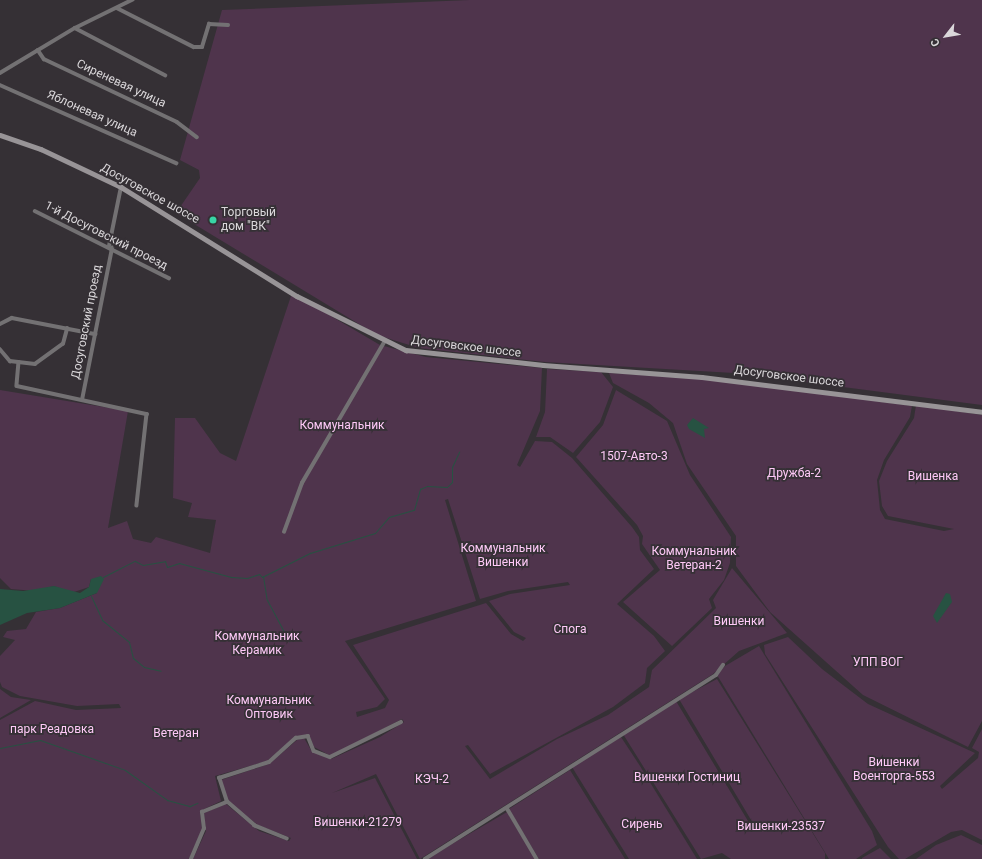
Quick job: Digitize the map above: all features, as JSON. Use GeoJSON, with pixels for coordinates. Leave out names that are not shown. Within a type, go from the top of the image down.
{"type":"FeatureCollection","features":[{"type":"Feature","properties":{"kind":"main road","name":"Досуговское шоссе"},"geometry":{"type":"LineString","coordinates":[[0,135],[42,149],[121,187],[297,296],[385,342],[429,354],[702,377],[982,412]]}},
{"type":"Feature","properties":{"kind":"street"},"geometry":{"type":"LineString","coordinates":[[0,73],[75,28],[132,0]]}},
{"type":"Feature","properties":{"kind":"street"},"geometry":{"type":"LineString","coordinates":[[117,8],[194,47],[202,47],[209,24],[228,25]]}},
{"type":"Feature","properties":{"kind":"street"},"geometry":{"type":"LineString","coordinates":[[75,28],[165,75]]}},
{"type":"Feature","properties":{"kind":"street","name":"Сиреневая улица"},"geometry":{"type":"LineString","coordinates":[[38,50],[44,59],[177,122],[197,137]]}},
{"type":"Feature","properties":{"kind":"street","name":"Яблоневая улица"},"geometry":{"type":"LineString","coordinates":[[0,85],[176,162]]}},
{"type":"Feature","properties":{"kind":"street","name":"Досуговский проезд"},"geometry":{"type":"LineString","coordinates":[[82,400],[121,187]]}},
{"type":"Feature","properties":{"kind":"street","name":"1-й Досуговский проезд"},"geometry":{"type":"LineString","coordinates":[[35,212],[110,247],[169,278]]}},
{"type":"Feature","properties":{"kind":"street"},"geometry":{"type":"LineString","coordinates":[[0,324],[12,318],[95,334]]}},
{"type":"Feature","properties":{"kind":"street"},"geometry":{"type":"LineString","coordinates":[[0,349],[10,361],[35,364],[63,344],[67,329]]}},
{"type":"Feature","properties":{"kind":"street"},"geometry":{"type":"LineString","coordinates":[[284,532],[302,483],[385,342]]}},
{"type":"Feature","properties":{"kind":"street"},"geometry":{"type":"LineString","coordinates":[[19,362],[17,386],[142,412],[147,417],[137,505]]}},
{"type":"Feature","properties":{"kind":"street"},"geometry":{"type":"LineString","coordinates":[[425,859],[716,675],[724,665]]}},
{"type":"Feature","properties":{"kind":"street"},"geometry":{"type":"LineString","coordinates":[[287,839],[255,826],[227,802],[219,778],[269,762],[296,738],[308,736],[314,751],[330,756],[401,722]]}},
{"type":"Feature","properties":{"kind":"street"},"geometry":{"type":"LineString","coordinates":[[191,859],[203,833],[202,812],[227,802]]}},
{"type":"Feature","properties":{"kind":"street"},"geometry":{"type":"LineString","coordinates":[[507,808],[537,859]]}},
{"type":"Feature","properties":{"kind":"green space"},"geometry":{"type":"Polygon","coordinates":[[[470,0],[982,0],[982,405],[734,373],[545,362],[419,348],[377,335],[176,213],[200,178],[199,170],[180,160],[222,10],[470,0]]]}},
{"type":"Feature","properties":{"kind":"green space"},"geometry":{"type":"Polygon","coordinates":[[[292,293],[380,345],[426,357],[542,368],[540,411],[517,465],[520,467],[535,441],[552,442],[572,458],[632,527],[639,537],[640,550],[654,569],[617,604],[654,636],[665,651],[647,668],[645,683],[613,707],[490,774],[468,745],[465,746],[490,779],[557,739],[608,715],[649,687],[652,670],[716,608],[713,600],[732,568],[787,633],[739,651],[713,674],[420,859],[376,774],[332,793],[375,778],[417,859],[193,859],[206,831],[204,813],[226,804],[259,831],[289,841],[291,838],[258,825],[240,811],[228,800],[221,780],[269,764],[297,740],[304,738],[311,750],[331,759],[380,737],[404,722],[402,719],[331,756],[314,747],[309,735],[296,736],[267,761],[215,776],[221,801],[200,811],[202,829],[189,859],[0,859],[0,720],[35,701],[76,710],[121,708],[119,704],[77,706],[20,696],[2,687],[0,682],[0,656],[15,640],[3,637],[7,631],[26,629],[36,612],[60,608],[97,593],[91,579],[89,587],[71,593],[54,586],[35,591],[11,589],[0,578],[0,390],[128,411],[108,528],[127,521],[133,539],[151,543],[156,537],[210,553],[216,520],[188,517],[192,503],[173,498],[175,418],[195,418],[220,453],[236,461],[292,293]],[[448,499],[445,500],[476,601],[345,641],[385,699],[377,707],[356,712],[357,717],[385,708],[389,700],[353,645],[486,603],[511,634],[523,641],[526,638],[514,632],[489,601],[510,594],[570,585],[568,582],[508,591],[480,599],[448,499]]]}},
{"type":"Feature","properties":{"kind":"green space"},"geometry":{"type":"Polygon","coordinates":[[[547,369],[601,372],[613,387],[600,422],[573,453],[550,437],[536,437],[545,412],[547,369]]]}},
{"type":"Feature","properties":{"kind":"green space","name":"Дружба-2"},"geometry":{"type":"Polygon","coordinates":[[[609,373],[724,380],[912,406],[910,417],[884,460],[877,480],[880,510],[885,519],[944,531],[954,529],[888,516],[882,506],[879,481],[887,461],[914,418],[916,405],[982,415],[982,721],[968,747],[863,695],[770,612],[736,566],[736,536],[687,464],[673,423],[649,403],[613,383],[609,373]]]}},
{"type":"Feature","properties":{"kind":"green space"},"geometry":{"type":"Polygon","coordinates":[[[616,390],[667,421],[690,475],[731,537],[730,563],[724,580],[709,599],[712,608],[672,646],[623,602],[660,570],[642,544],[643,536],[637,525],[576,457],[603,425],[616,390]]]}},
{"type":"Feature","properties":{"kind":"green space","name":"Вишенки Военторга-553"},"geometry":{"type":"Polygon","coordinates":[[[788,637],[822,669],[868,704],[975,753],[940,786],[942,789],[978,758],[979,752],[972,748],[982,729],[982,840],[962,830],[951,832],[905,859],[899,859],[888,847],[765,654],[764,645],[788,637]]]}},
{"type":"Feature","properties":{"kind":"green space","name":"Вишенки"},"geometry":{"type":"Polygon","coordinates":[[[759,646],[872,831],[877,845],[856,859],[829,859],[717,675],[725,666],[759,646]]]}},
{"type":"Feature","properties":{"kind":"green space"},"geometry":{"type":"Polygon","coordinates":[[[717,679],[825,853],[825,859],[731,859],[722,853],[701,859],[623,734],[676,701],[754,831],[757,830],[679,699],[717,679]]]}},
{"type":"Feature","properties":{"kind":"green space","name":"парк Реадовка"},"geometry":{"type":"Polygon","coordinates":[[[0,689],[11,697],[31,700],[0,718],[0,689]]]}},
{"type":"Feature","properties":{"kind":"green space","name":"Сирень"},"geometry":{"type":"Polygon","coordinates":[[[621,737],[697,859],[629,859],[572,767],[621,737]]]}},
{"type":"Feature","properties":{"kind":"green space"},"geometry":{"type":"Polygon","coordinates":[[[570,770],[625,859],[539,859],[509,809],[570,770]]]}},
{"type":"Feature","properties":{"kind":"green space"},"geometry":{"type":"Polygon","coordinates":[[[507,812],[535,859],[428,859],[452,844],[507,812]]]}},
{"type":"Feature","properties":{"kind":"green space"},"geometry":{"type":"Polygon","coordinates":[[[961,835],[982,845],[982,859],[916,859],[936,845],[961,835]]]}},
{"type":"Feature","properties":{"kind":"green space"},"geometry":{"type":"Polygon","coordinates":[[[880,848],[891,859],[862,859],[862,858],[880,848]]]}},
{"type":"Feature","properties":{"kind":"shaded area"},"geometry":{"type":"Polygon","coordinates":[[[693,418],[709,428],[704,429],[705,438],[689,429],[687,425],[693,418]]]}},
{"type":"Feature","properties":{"kind":"shaded area"},"geometry":{"type":"Polygon","coordinates":[[[101,576],[104,579],[97,593],[60,608],[27,613],[0,625],[0,589],[23,591],[54,586],[80,593],[89,587],[91,579],[101,576]]]}},
{"type":"Feature","properties":{"kind":"shaded area"},"geometry":{"type":"Polygon","coordinates":[[[946,593],[950,594],[952,602],[937,623],[933,616],[946,593]]]}},
{"type":"Feature","properties":{"kind":"waterway"},"geometry":{"type":"LineString","coordinates":[[103,577],[135,561],[143,565],[165,561],[167,567],[179,563],[231,577],[247,578],[259,574],[262,577],[310,553],[375,533],[389,517],[414,510],[420,489],[427,486],[447,487],[452,482],[452,467],[459,452]]}},
{"type":"Feature","properties":{"kind":"waterway"},"geometry":{"type":"LineString","coordinates":[[263,576],[267,600],[289,641]]}},
{"type":"Feature","properties":{"kind":"waterway"},"geometry":{"type":"LineString","coordinates":[[91,596],[102,620],[129,642],[133,658],[144,667],[161,671]]}},
{"type":"Feature","properties":{"kind":"waterway"},"geometry":{"type":"LineString","coordinates":[[0,748],[40,740],[125,770],[167,800],[190,806],[197,803]]}},
{"type":"Feature","properties":{"kind":"place","name":"Торговый дом \"ВК\""},"geometry":{"type":"Point","coordinates":[213,220]}},
{"type":"Feature","properties":{"kind":"park label","name":"Коммунальник"},"geometry":{"type":"Point","coordinates":[342,426]}},
{"type":"Feature","properties":{"kind":"park label","name":"1507-Авто-3"},"geometry":{"type":"Point","coordinates":[634,457]}},
{"type":"Feature","properties":{"kind":"park label","name":"Вишенка"},"geometry":{"type":"Point","coordinates":[933,477]}},
{"type":"Feature","properties":{"kind":"park label","name":"Коммунальник Вишенки"},"geometry":{"type":"Point","coordinates":[503,556]}},
{"type":"Feature","properties":{"kind":"park label","name":"Коммунальник Ветеран-2"},"geometry":{"type":"Point","coordinates":[694,559]}},
{"type":"Feature","properties":{"kind":"park label","name":"Спога"},"geometry":{"type":"Point","coordinates":[570,630]}},
{"type":"Feature","properties":{"kind":"park label","name":"Коммунальник Керамик"},"geometry":{"type":"Point","coordinates":[257,644]}},
{"type":"Feature","properties":{"kind":"park label","name":"УПП ВОГ"},"geometry":{"type":"Point","coordinates":[878,663]}},
{"type":"Feature","properties":{"kind":"park label","name":"Коммунальник Оптовик"},"geometry":{"type":"Point","coordinates":[269,708]}},
{"type":"Feature","properties":{"kind":"park label","name":"Ветеран"},"geometry":{"type":"Point","coordinates":[176,734]}},
{"type":"Feature","properties":{"kind":"park label","name":"Вишенки Гостиниц"},"geometry":{"type":"Point","coordinates":[687,778]}},
{"type":"Feature","properties":{"kind":"park label","name":"КЭЧ-2"},"geometry":{"type":"Point","coordinates":[432,780]}},
{"type":"Feature","properties":{"kind":"park label","name":"Вишенки-21279"},"geometry":{"type":"Point","coordinates":[358,823]}},
{"type":"Feature","properties":{"kind":"park label","name":"Вишенки-23537"},"geometry":{"type":"Point","coordinates":[781,827]}}]}
